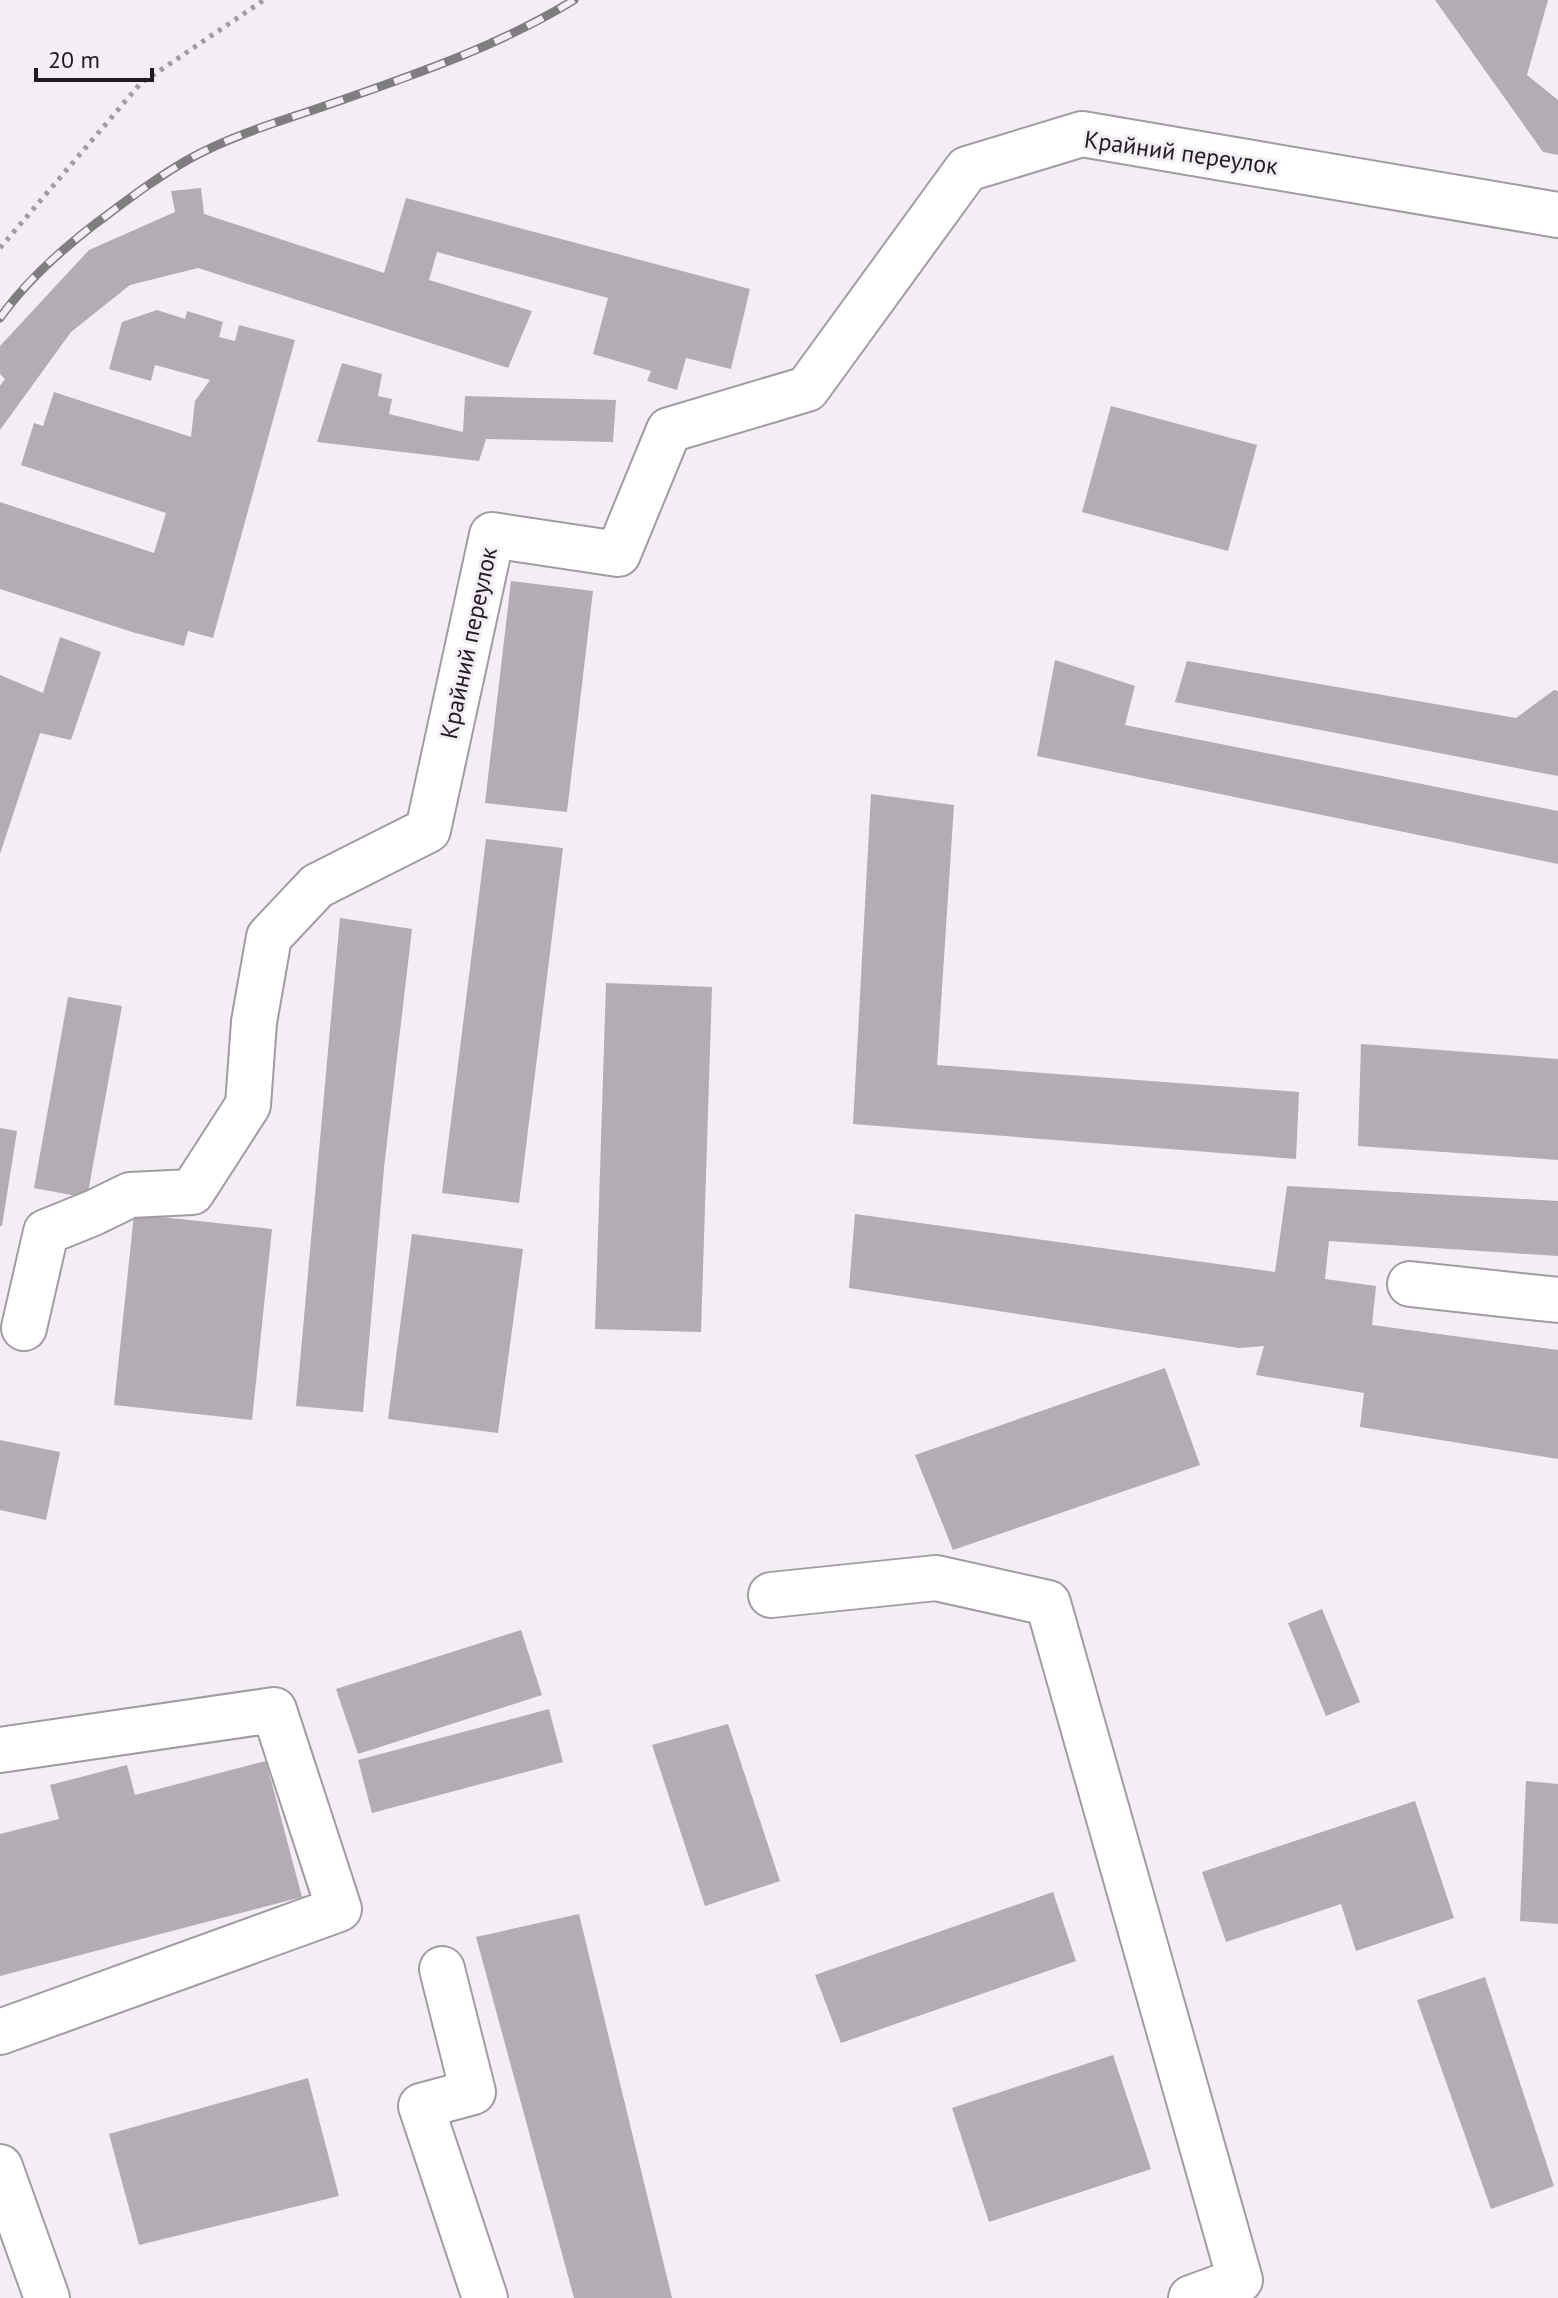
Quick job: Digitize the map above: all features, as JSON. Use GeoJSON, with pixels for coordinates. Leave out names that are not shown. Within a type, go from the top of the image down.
{"type":"FeatureCollection","features":[{"type":"Feature","properties":{"kind":"street","name":"Крайний переулок"},"geometry":{"type":"LineString","coordinates":[[24,1328],[46,1232],[130,1195],[192,1192],[248,1105],[254,1022],[269,937],[317,886],[428,830],[492,535],[618,554],[669,430],[807,389],[967,169],[1082,134],[1558,215]]}},
{"type":"Feature","properties":{"kind":"street"},"geometry":{"type":"LineString","coordinates":[[1410,1284],[1558,1300]]}},
{"type":"Feature","properties":{"kind":"street"},"geometry":{"type":"LineString","coordinates":[[771,1595],[936,1578],[1048,1603],[1240,2280],[1191,2298]]}},
{"type":"Feature","properties":{"kind":"street"},"geometry":{"type":"LineString","coordinates":[[0,1750],[274,1710],[339,1909],[0,2032]]}},
{"type":"Feature","properties":{"kind":"street"},"geometry":{"type":"LineString","coordinates":[[442,1969],[473,2092],[421,2106],[485,2298]]}},
{"type":"Feature","properties":{"kind":"street"},"geometry":{"type":"LineString","coordinates":[[0,2167],[47,2298]]}},
{"type":"Feature","properties":{"kind":"path"},"geometry":{"type":"LineString","coordinates":[[0,248],[140,84],[264,0]]}},
{"type":"Feature","properties":{"kind":"building"},"geometry":{"type":"Polygon","coordinates":[[[1435,0],[1548,0],[1527,75],[1558,100],[1558,155],[1543,152],[1435,0]]]}},
{"type":"Feature","properties":{"kind":"building"},"geometry":{"type":"Polygon","coordinates":[[[201,188],[204,214],[384,273],[406,198],[750,289],[731,369],[686,358],[677,390],[647,381],[651,371],[593,354],[608,298],[437,252],[429,280],[532,311],[508,368],[198,268],[130,285],[71,332],[0,430],[0,386],[5,379],[0,374],[0,346],[89,250],[175,212],[171,191],[201,188]]]}},
{"type":"Feature","properties":{"kind":"building"},"geometry":{"type":"Polygon","coordinates":[[[157,310],[185,319],[187,311],[223,322],[219,337],[235,341],[239,325],[295,340],[213,638],[188,631],[184,646],[0,589],[0,502],[154,553],[166,513],[21,465],[34,423],[43,426],[54,392],[191,437],[195,401],[210,380],[155,365],[151,381],[109,369],[122,322],[157,310]]]}},
{"type":"Feature","properties":{"kind":"building"},"geometry":{"type":"Polygon","coordinates":[[[342,363],[382,374],[378,396],[392,399],[389,414],[463,432],[465,396],[616,400],[613,442],[486,439],[479,461],[317,442],[342,363]]]}},
{"type":"Feature","properties":{"kind":"building"},"geometry":{"type":"Polygon","coordinates":[[[1111,406],[1257,445],[1228,551],[1082,512],[1111,406]]]}},
{"type":"Feature","properties":{"kind":"building"},"geometry":{"type":"Polygon","coordinates":[[[511,581],[593,591],[567,812],[485,803],[511,581]]]}},
{"type":"Feature","properties":{"kind":"building"},"geometry":{"type":"Polygon","coordinates":[[[60,637],[101,652],[71,740],[40,733],[0,854],[0,675],[43,693],[60,637]]]}},
{"type":"Feature","properties":{"kind":"building"},"geometry":{"type":"Polygon","coordinates":[[[1055,660],[1135,686],[1125,725],[1558,811],[1558,864],[1037,756],[1055,660]]]}},
{"type":"Feature","properties":{"kind":"building"},"geometry":{"type":"Polygon","coordinates":[[[1187,661],[1516,718],[1554,690],[1558,691],[1558,776],[1175,702],[1187,661]]]}},
{"type":"Feature","properties":{"kind":"building"},"geometry":{"type":"Polygon","coordinates":[[[871,794],[954,805],[937,1065],[1299,1092],[1296,1159],[853,1124],[871,794]]]}},
{"type":"Feature","properties":{"kind":"building"},"geometry":{"type":"Polygon","coordinates":[[[486,839],[563,848],[519,1203],[442,1193],[486,839]]]}},
{"type":"Feature","properties":{"kind":"building"},"geometry":{"type":"Polygon","coordinates":[[[340,918],[412,929],[384,1168],[363,1412],[296,1406],[340,918]]]}},
{"type":"Feature","properties":{"kind":"building"},"geometry":{"type":"Polygon","coordinates":[[[606,983],[712,987],[701,1332],[595,1329],[606,983]]]}},
{"type":"Feature","properties":{"kind":"building"},"geometry":{"type":"Polygon","coordinates":[[[68,997],[122,1006],[87,1198],[34,1188],[68,997]]]}},
{"type":"Feature","properties":{"kind":"building"},"geometry":{"type":"Polygon","coordinates":[[[1361,1044],[1558,1059],[1558,1160],[1358,1146],[1361,1044]]]}},
{"type":"Feature","properties":{"kind":"building"},"geometry":{"type":"Polygon","coordinates":[[[0,1128],[17,1131],[2,1226],[0,1226],[0,1128]]]}},
{"type":"Feature","properties":{"kind":"building"},"geometry":{"type":"Polygon","coordinates":[[[1287,1186],[1558,1201],[1558,1256],[1329,1241],[1325,1279],[1376,1286],[1372,1325],[1558,1350],[1558,1459],[1360,1427],[1364,1393],[1256,1375],[1264,1346],[1239,1348],[849,1288],[855,1214],[1275,1272],[1287,1186]]]}},
{"type":"Feature","properties":{"kind":"building"},"geometry":{"type":"Polygon","coordinates":[[[134,1214],[272,1229],[252,1420],[114,1405],[134,1214]]]}},
{"type":"Feature","properties":{"kind":"building"},"geometry":{"type":"Polygon","coordinates":[[[412,1234],[523,1249],[498,1433],[388,1419],[412,1234]]]}},
{"type":"Feature","properties":{"kind":"building"},"geometry":{"type":"Polygon","coordinates":[[[1165,1368],[1200,1465],[953,1550],[915,1455],[1165,1368]]]}},
{"type":"Feature","properties":{"kind":"building"},"geometry":{"type":"Polygon","coordinates":[[[0,1440],[60,1452],[46,1520],[0,1510],[0,1440]]]}},
{"type":"Feature","properties":{"kind":"building"},"geometry":{"type":"Polygon","coordinates":[[[1322,1609],[1360,1702],[1326,1716],[1288,1623],[1322,1609]]]}},
{"type":"Feature","properties":{"kind":"building"},"geometry":{"type":"Polygon","coordinates":[[[521,1630],[542,1695],[358,1754],[336,1689],[521,1630]]]}},
{"type":"Feature","properties":{"kind":"building"},"geometry":{"type":"Polygon","coordinates":[[[549,1709],[563,1762],[372,1813],[358,1760],[549,1709]]]}},
{"type":"Feature","properties":{"kind":"building"},"geometry":{"type":"Polygon","coordinates":[[[728,1724],[780,1881],[705,1906],[652,1745],[728,1724]]]}},
{"type":"Feature","properties":{"kind":"building"},"geometry":{"type":"Polygon","coordinates":[[[266,1761],[302,1897],[0,1976],[0,1834],[59,1819],[50,1785],[127,1765],[135,1795],[266,1761]]]}},
{"type":"Feature","properties":{"kind":"building"},"geometry":{"type":"Polygon","coordinates":[[[1526,1781],[1558,1784],[1558,1924],[1520,1921],[1526,1781]]]}},
{"type":"Feature","properties":{"kind":"building"},"geometry":{"type":"Polygon","coordinates":[[[1415,1801],[1454,1918],[1356,1951],[1341,1904],[1226,1942],[1202,1872],[1415,1801]]]}},
{"type":"Feature","properties":{"kind":"building"},"geometry":{"type":"Polygon","coordinates":[[[1053,1892],[1076,1961],[841,2043],[815,1975],[1053,1892]]]}},
{"type":"Feature","properties":{"kind":"building"},"geometry":{"type":"Polygon","coordinates":[[[579,1914],[672,2298],[574,2298],[476,1937],[579,1914]]]}},
{"type":"Feature","properties":{"kind":"building"},"geometry":{"type":"Polygon","coordinates":[[[1485,1977],[1554,2186],[1491,2209],[1417,2000],[1485,1977]]]}},
{"type":"Feature","properties":{"kind":"building"},"geometry":{"type":"Polygon","coordinates":[[[1113,2055],[1151,2169],[989,2222],[952,2108],[1113,2055]]]}},
{"type":"Feature","properties":{"kind":"building"},"geometry":{"type":"Polygon","coordinates":[[[308,2078],[339,2196],[139,2245],[109,2134],[308,2078]]]}},
{"type":"Feature","properties":{"kind":"railway"},"geometry":{"type":"LineString","coordinates":[[0,318],[32,279],[69,245],[191,158],[252,131],[480,48],[574,0]]}}]}
